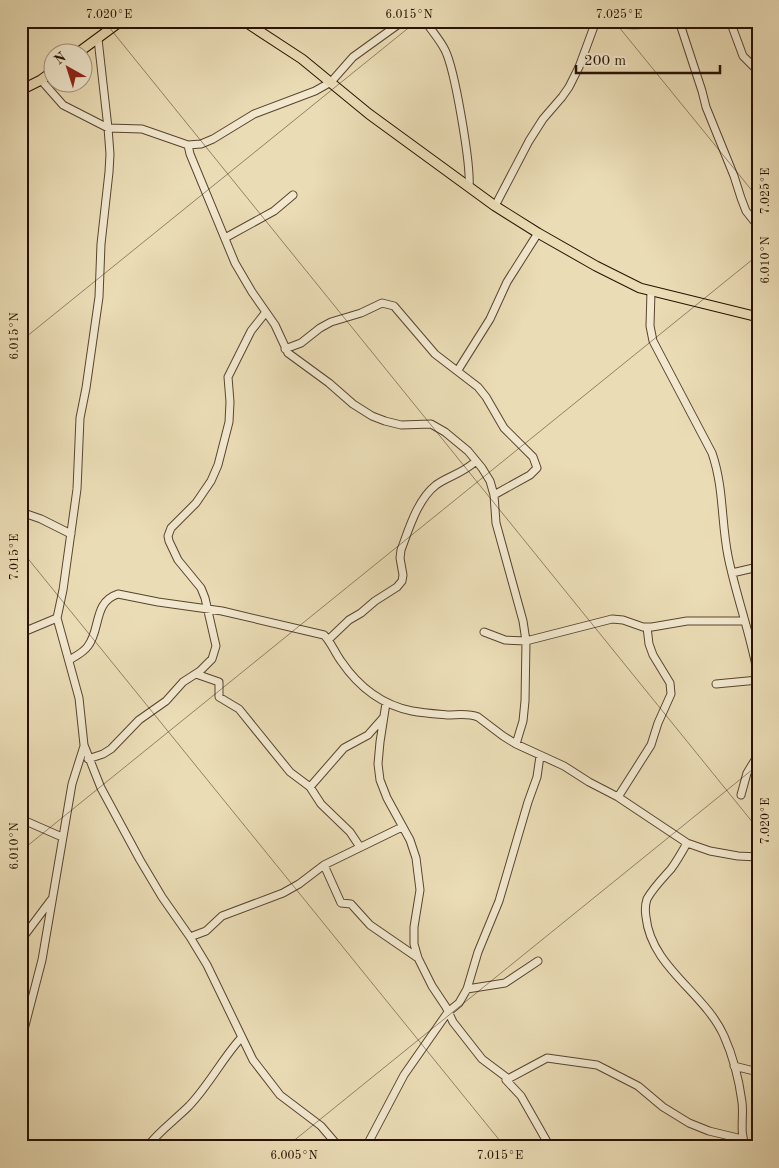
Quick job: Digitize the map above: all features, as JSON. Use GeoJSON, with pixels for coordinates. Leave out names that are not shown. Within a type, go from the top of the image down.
{"type":"FeatureCollection","features":[{"type":"Feature","properties":{"kind":"main road"},"geometry":{"type":"LineString","coordinates":[[92,42],[120,21]]}},
{"type":"Feature","properties":{"kind":"main road"},"geometry":{"type":"LineString","coordinates":[[244,21],[302,59],[390,130],[495,206],[538,233],[620,279],[651,291],[758,317]]}},
{"type":"Feature","properties":{"kind":"main road"},"geometry":{"type":"LineString","coordinates":[[21,90],[41,80]]}},
{"type":"Feature","properties":{"kind":"street"},"geometry":{"type":"LineString","coordinates":[[41,80],[62,105],[108,128],[142,129],[188,145],[201,144],[213,139],[254,114],[315,91],[331,82],[354,57],[403,21]]}},
{"type":"Feature","properties":{"kind":"street"},"geometry":{"type":"LineString","coordinates":[[425,21],[445,50],[448,58],[458,100],[469,170],[469,187]]}},
{"type":"Feature","properties":{"kind":"street"},"geometry":{"type":"LineString","coordinates":[[495,206],[529,140],[569,87],[598,21],[640,25],[668,21]]}},
{"type":"Feature","properties":{"kind":"street"},"geometry":{"type":"LineString","coordinates":[[679,21],[706,106],[734,176],[740,198],[746,211],[758,226]]}},
{"type":"Feature","properties":{"kind":"street"},"geometry":{"type":"LineString","coordinates":[[730,21],[743,56],[758,71]]}},
{"type":"Feature","properties":{"kind":"street"},"geometry":{"type":"LineString","coordinates":[[98,38],[108,128],[109,172],[101,244],[99,297],[80,418],[77,488],[63,590],[57,618],[78,698],[84,745],[88,759],[140,860],[162,897],[190,937],[216,982],[241,1038],[261,1073],[280,1095],[320,1126],[339,1147]]}},
{"type":"Feature","properties":{"kind":"street"},"geometry":{"type":"LineString","coordinates":[[188,145],[235,263],[275,325],[285,349],[295,360],[310,369],[353,404],[372,416],[401,425],[431,424],[458,442],[476,461],[490,481],[494,495],[496,523],[515,591],[526,641],[523,722],[516,744]]}},
{"type":"Feature","properties":{"kind":"street"},"geometry":{"type":"LineString","coordinates":[[225,238],[267,216],[292,195]]}},
{"type":"Feature","properties":{"kind":"street"},"geometry":{"type":"LineString","coordinates":[[458,370],[490,319],[507,282],[538,233]]}},
{"type":"Feature","properties":{"kind":"street"},"geometry":{"type":"LineString","coordinates":[[651,291],[650,326],[652,341],[712,453],[716,466],[722,497],[727,553],[757,671]]}},
{"type":"Feature","properties":{"kind":"street"},"geometry":{"type":"LineString","coordinates":[[285,349],[301,343],[331,322],[382,304],[394,306],[435,354],[478,386],[504,428],[528,450],[536,463],[537,468],[530,476],[494,495]]}},
{"type":"Feature","properties":{"kind":"street"},"geometry":{"type":"LineString","coordinates":[[88,759],[111,749],[139,720],[166,701],[183,682],[206,666],[215,654],[216,646],[208,609],[201,588],[178,560],[169,541],[169,531],[196,503],[211,481],[218,464],[229,422],[228,377],[251,331],[266,312]]}},
{"type":"Feature","properties":{"kind":"street"},"geometry":{"type":"LineString","coordinates":[[328,640],[349,620],[361,614],[375,601],[397,587],[402,581],[401,550],[422,500],[436,485],[464,471],[476,461]]}},
{"type":"Feature","properties":{"kind":"street"},"geometry":{"type":"LineString","coordinates":[[21,512],[41,519],[71,534]]}},
{"type":"Feature","properties":{"kind":"street"},"geometry":{"type":"LineString","coordinates":[[732,573],[758,567]]}},
{"type":"Feature","properties":{"kind":"street"},"geometry":{"type":"LineString","coordinates":[[69,660],[89,646],[93,638],[98,613],[106,601],[118,594],[252,617],[324,635],[335,654],[351,675],[386,703],[397,708],[414,711],[447,715],[473,715],[482,719],[516,744],[564,766],[589,782],[618,796],[688,843],[710,851],[758,857]]}},
{"type":"Feature","properties":{"kind":"street"},"geometry":{"type":"LineString","coordinates":[[21,633],[57,618]]}},
{"type":"Feature","properties":{"kind":"street"},"geometry":{"type":"LineString","coordinates":[[484,632],[505,640],[526,641],[612,619],[647,627],[687,621],[744,621]]}},
{"type":"Feature","properties":{"kind":"street"},"geometry":{"type":"LineString","coordinates":[[618,796],[651,745],[670,694],[670,683],[653,655],[649,644],[647,627]]}},
{"type":"Feature","properties":{"kind":"street"},"geometry":{"type":"LineString","coordinates":[[196,674],[219,682],[219,697],[239,709],[290,772],[310,787],[321,804],[350,832],[360,847]]}},
{"type":"Feature","properties":{"kind":"street"},"geometry":{"type":"LineString","coordinates":[[716,684],[758,680]]}},
{"type":"Feature","properties":{"kind":"street"},"geometry":{"type":"LineString","coordinates":[[386,703],[378,764],[380,780],[416,858],[420,876],[420,890],[414,927],[414,944],[418,958],[453,1022],[482,1059],[506,1077],[506,1080],[521,1096],[550,1147]]}},
{"type":"Feature","properties":{"kind":"street"},"geometry":{"type":"LineString","coordinates":[[310,787],[344,748],[368,735],[384,716]]}},
{"type":"Feature","properties":{"kind":"street"},"geometry":{"type":"LineString","coordinates":[[21,1041],[42,960],[72,784],[84,745]]}},
{"type":"Feature","properties":{"kind":"street"},"geometry":{"type":"LineString","coordinates":[[741,795],[747,773],[758,755]]}},
{"type":"Feature","properties":{"kind":"street"},"geometry":{"type":"LineString","coordinates":[[366,1147],[400,1081],[448,1012],[459,1003],[467,989],[476,959],[499,901],[537,777],[540,756]]}},
{"type":"Feature","properties":{"kind":"street"},"geometry":{"type":"LineString","coordinates":[[21,819],[62,836]]}},
{"type":"Feature","properties":{"kind":"street"},"geometry":{"type":"LineString","coordinates":[[190,937],[206,931],[222,916],[291,889],[324,865],[402,827]]}},
{"type":"Feature","properties":{"kind":"street"},"geometry":{"type":"LineString","coordinates":[[688,843],[648,899],[645,907],[647,923],[650,936],[658,952],[713,1017],[724,1034],[734,1066],[742,1103],[742,1139],[746,1147]]}},
{"type":"Feature","properties":{"kind":"street"},"geometry":{"type":"LineString","coordinates":[[324,865],[341,903],[351,904],[370,925],[418,958]]}},
{"type":"Feature","properties":{"kind":"street"},"geometry":{"type":"LineString","coordinates":[[21,940],[53,898]]}},
{"type":"Feature","properties":{"kind":"street"},"geometry":{"type":"LineString","coordinates":[[467,989],[505,983],[538,961]]}},
{"type":"Feature","properties":{"kind":"street"},"geometry":{"type":"LineString","coordinates":[[147,1147],[188,1106],[228,1052],[241,1038]]}},
{"type":"Feature","properties":{"kind":"street"},"geometry":{"type":"LineString","coordinates":[[506,1080],[547,1058],[597,1065],[638,1086],[663,1107],[689,1123],[718,1134],[742,1139]]}},
{"type":"Feature","properties":{"kind":"street"},"geometry":{"type":"LineString","coordinates":[[734,1066],[758,1072]]}}]}
